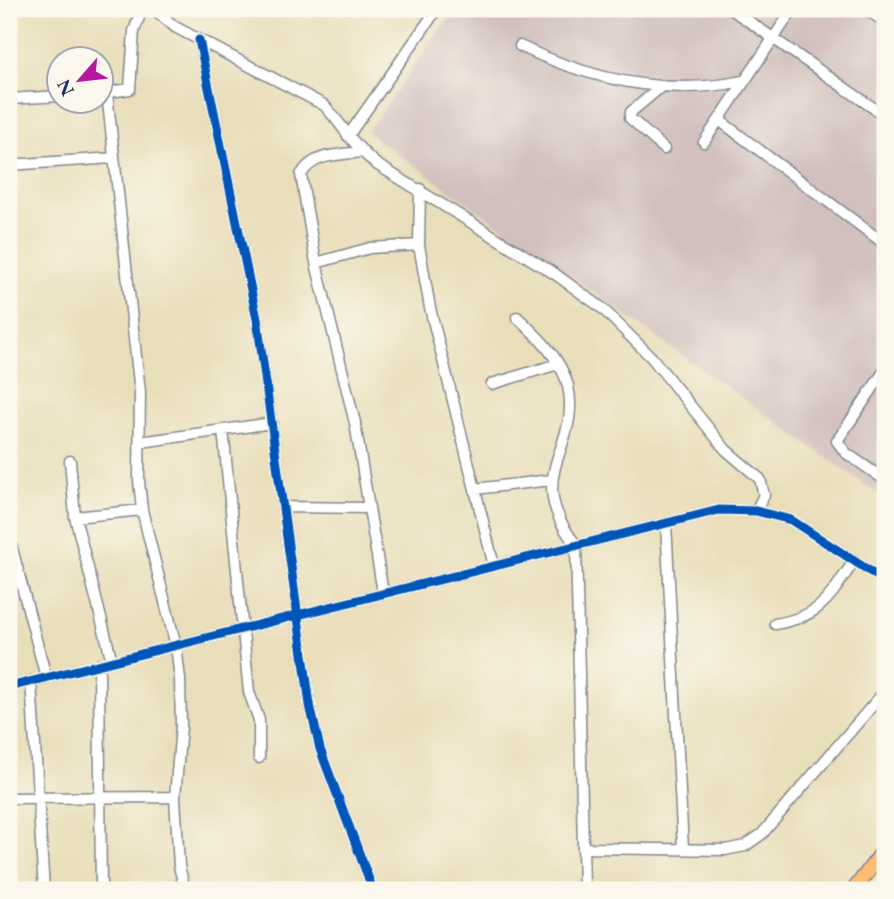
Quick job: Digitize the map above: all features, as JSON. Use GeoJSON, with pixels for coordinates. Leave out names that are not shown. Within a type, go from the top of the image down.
{"type":"FeatureCollection","features":[{"type":"Feature","properties":{"kind":"main road"},"geometry":{"type":"LineString","coordinates":[[854,890],[885,849]]}},
{"type":"Feature","properties":{"kind":"street"},"geometry":{"type":"LineString","coordinates":[[116,91],[130,89],[134,31],[142,9]]}},
{"type":"Feature","properties":{"kind":"street"},"geometry":{"type":"LineString","coordinates":[[154,9],[175,27],[324,105],[362,152],[555,274],[602,308],[652,358],[726,450],[760,479],[764,495],[757,511]]}},
{"type":"Feature","properties":{"kind":"street"},"geometry":{"type":"LineString","coordinates":[[348,136],[437,9]]}},
{"type":"Feature","properties":{"kind":"street"},"geometry":{"type":"LineString","coordinates":[[731,9],[885,116]]}},
{"type":"Feature","properties":{"kind":"street"},"geometry":{"type":"LineString","coordinates":[[705,142],[793,9]]}},
{"type":"Feature","properties":{"kind":"street"},"geometry":{"type":"LineString","coordinates":[[866,9],[885,22]]}},
{"type":"Feature","properties":{"kind":"street"},"geometry":{"type":"LineString","coordinates":[[199,40],[257,319],[300,614],[310,705],[320,749],[373,890]]}},
{"type":"Feature","properties":{"kind":"street"},"geometry":{"type":"LineString","coordinates":[[520,46],[579,71],[626,82],[662,86],[743,82]]}},
{"type":"Feature","properties":{"kind":"street"},"geometry":{"type":"LineString","coordinates":[[662,86],[631,112],[630,118],[664,149]]}},
{"type":"Feature","properties":{"kind":"street"},"geometry":{"type":"LineString","coordinates":[[9,99],[46,97]]}},
{"type":"Feature","properties":{"kind":"street"},"geometry":{"type":"LineString","coordinates":[[108,116],[140,392],[139,481],[142,510],[176,646],[181,726],[175,797],[179,866],[185,890]]}},
{"type":"Feature","properties":{"kind":"street"},"geometry":{"type":"LineString","coordinates":[[719,120],[885,244]]}},
{"type":"Feature","properties":{"kind":"street"},"geometry":{"type":"LineString","coordinates":[[362,152],[319,158],[308,163],[301,175],[316,263],[355,423],[383,593]]}},
{"type":"Feature","properties":{"kind":"street"},"geometry":{"type":"LineString","coordinates":[[9,165],[114,158]]}},
{"type":"Feature","properties":{"kind":"street"},"geometry":{"type":"LineString","coordinates":[[420,189],[419,245],[430,308],[494,566]]}},
{"type":"Feature","properties":{"kind":"street"},"geometry":{"type":"LineString","coordinates":[[316,263],[370,248],[419,245]]}},
{"type":"Feature","properties":{"kind":"street"},"geometry":{"type":"LineString","coordinates":[[517,317],[540,339],[558,364],[568,386],[570,416],[551,480],[554,505],[565,530],[576,545],[584,890]]}},
{"type":"Feature","properties":{"kind":"street"},"geometry":{"type":"LineString","coordinates":[[492,384],[558,364]]}},
{"type":"Feature","properties":{"kind":"street"},"geometry":{"type":"LineString","coordinates":[[885,370],[837,440],[846,453],[885,480]]}},
{"type":"Feature","properties":{"kind":"street"},"geometry":{"type":"LineString","coordinates":[[874,386],[885,395]]}},
{"type":"Feature","properties":{"kind":"street"},"geometry":{"type":"LineString","coordinates":[[141,442],[272,423]]}},
{"type":"Feature","properties":{"kind":"street"},"geometry":{"type":"LineString","coordinates":[[223,430],[249,692],[259,720],[259,758]]}},
{"type":"Feature","properties":{"kind":"street"},"geometry":{"type":"LineString","coordinates":[[69,461],[75,517],[112,661]]}},
{"type":"Feature","properties":{"kind":"street"},"geometry":{"type":"LineString","coordinates":[[475,489],[551,480]]}},
{"type":"Feature","properties":{"kind":"street"},"geometry":{"type":"LineString","coordinates":[[284,507],[369,508]]}},
{"type":"Feature","properties":{"kind":"street"},"geometry":{"type":"LineString","coordinates":[[75,517],[142,510]]}},
{"type":"Feature","properties":{"kind":"street"},"geometry":{"type":"LineString","coordinates":[[9,687],[719,510],[757,511],[791,520],[885,581]]}},
{"type":"Feature","properties":{"kind":"street"},"geometry":{"type":"LineString","coordinates":[[666,523],[683,849]]}},
{"type":"Feature","properties":{"kind":"street"},"geometry":{"type":"LineString","coordinates":[[9,537],[46,677]]}},
{"type":"Feature","properties":{"kind":"street"},"geometry":{"type":"LineString","coordinates":[[775,624],[797,620],[821,608],[855,561]]}},
{"type":"Feature","properties":{"kind":"street"},"geometry":{"type":"LineString","coordinates":[[99,664],[101,890]]}},
{"type":"Feature","properties":{"kind":"street"},"geometry":{"type":"LineString","coordinates":[[31,681],[44,890]]}},
{"type":"Feature","properties":{"kind":"street"},"geometry":{"type":"LineString","coordinates":[[584,848],[738,848],[762,834],[885,691]]}},
{"type":"Feature","properties":{"kind":"street"},"geometry":{"type":"LineString","coordinates":[[9,798],[175,797]]}},
{"type":"Feature","properties":{"kind":"shaded area"},"geometry":{"type":"Polygon","coordinates":[[[455,9],[885,9],[885,499],[367,132],[455,9]]]}},
{"type":"Feature","properties":{"kind":"cycle path"},"geometry":{"type":"LineString","coordinates":[[199,40],[257,319],[310,705],[320,749],[373,890]]}},
{"type":"Feature","properties":{"kind":"cycle path"},"geometry":{"type":"LineString","coordinates":[[9,687],[719,510],[756,511],[791,520],[885,581]]}}]}
